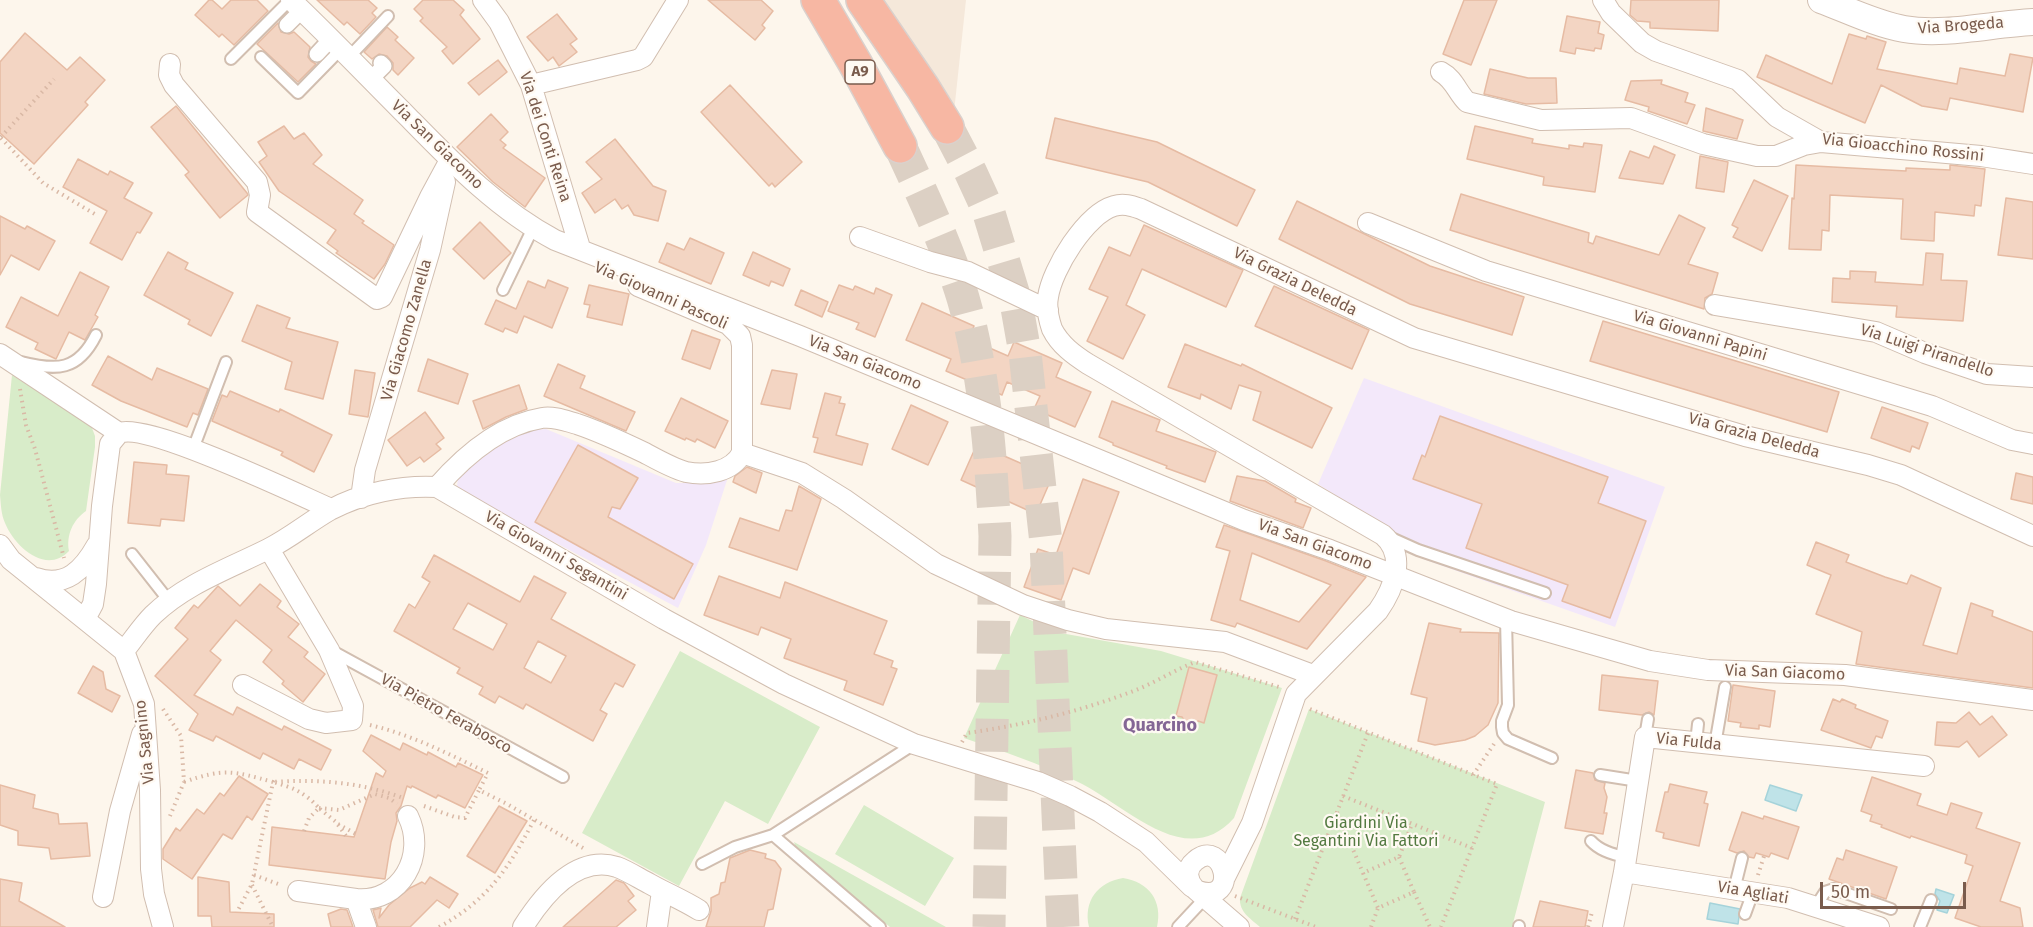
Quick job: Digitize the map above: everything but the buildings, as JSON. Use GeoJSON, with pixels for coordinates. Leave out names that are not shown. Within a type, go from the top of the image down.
{"type":"FeatureCollection","features":[{"type":"Feature","properties":{"kind":"highway","name":"A9"},"geometry":{"type":"LineString","coordinates":[[818,0],[900,146]]}},
{"type":"Feature","properties":{"kind":"highway","name":"A9"},"geometry":{"type":"LineString","coordinates":[[863,0],[923,88],[946,127]]}},
{"type":"Feature","properties":{"kind":"street","name":"Via dei Conti Reina"},"geometry":{"type":"LineString","coordinates":[[483,0],[511,43],[531,85],[580,248]]}},
{"type":"Feature","properties":{"kind":"street"},"geometry":{"type":"LineString","coordinates":[[531,85],[643,57],[678,0]]}},
{"type":"Feature","properties":{"kind":"street","name":"Via Gioacchino Rossini"},"geometry":{"type":"LineString","coordinates":[[1603,0],[1611,13],[1642,43],[1656,51],[1738,80],[1777,117],[1821,142],[1981,156],[2033,164]]}},
{"type":"Feature","properties":{"kind":"street","name":"Via Brogeda"},"geometry":{"type":"LineString","coordinates":[[1821,0],[1879,22],[1905,29],[1938,31],[2033,22]]}},
{"type":"Feature","properties":{"kind":"street"},"geometry":{"type":"LineString","coordinates":[[287,25],[294,3]]}},
{"type":"Feature","properties":{"kind":"street","name":"Via San Giacomo"},"geometry":{"type":"LineString","coordinates":[[294,3],[340,48],[376,71],[450,160],[497,202],[533,228],[555,240],[800,336],[1244,519],[1395,574],[1506,619],[1650,661],[1708,670],[1845,675],[2033,700]]}},
{"type":"Feature","properties":{"kind":"street"},"geometry":{"type":"LineString","coordinates":[[316,54],[340,48]]}},
{"type":"Feature","properties":{"kind":"street"},"geometry":{"type":"LineString","coordinates":[[170,64],[169,75],[174,86],[257,182],[260,195],[257,212],[377,299],[382,297],[450,160]]}},
{"type":"Feature","properties":{"kind":"street"},"geometry":{"type":"LineString","coordinates":[[1441,72],[1455,83],[1460,96],[1467,102],[1541,120],[1631,117],[1703,144],[1756,156],[1776,156],[1821,142]]}},
{"type":"Feature","properties":{"kind":"street","name":"Via Giacomo Zanella"},"geometry":{"type":"LineString","coordinates":[[361,498],[365,470],[430,250],[450,160]]}},
{"type":"Feature","properties":{"kind":"street","name":"Via Grazia Deledda"},"geometry":{"type":"LineString","coordinates":[[1048,310],[1048,296],[1060,266],[1090,221],[1101,211],[1115,205],[1128,205],[1141,209],[1414,338],[1746,436],[1901,475],[2033,536]]}},
{"type":"Feature","properties":{"kind":"street","name":"Via Giovanni Papini"},"geometry":{"type":"LineString","coordinates":[[1368,223],[1486,271],[1932,406],[2012,440],[2033,444]]}},
{"type":"Feature","properties":{"kind":"street"},"geometry":{"type":"LineString","coordinates":[[860,237],[930,262],[968,272],[1048,310],[1056,336],[1064,346],[1081,359],[1383,535],[1391,542],[1397,557],[1389,595],[1378,611],[1313,675],[1294,698],[1252,824],[1224,884],[1215,891],[1198,892],[1189,882],[1190,866],[1252,824]]}},
{"type":"Feature","properties":{"kind":"street","name":"Via Giovanni Pascoli"},"geometry":{"type":"LineString","coordinates":[[555,240],[558,249],[566,254],[735,329],[742,345],[742,453]]}},
{"type":"Feature","properties":{"kind":"street","name":"Via Luigi Pirandello"},"geometry":{"type":"LineString","coordinates":[[1715,305],[1876,332],[1925,353],[1987,374],[2033,377]]}},
{"type":"Feature","properties":{"kind":"street"},"geometry":{"type":"LineString","coordinates":[[7,359],[118,433],[134,431],[193,449],[331,509]]}},
{"type":"Feature","properties":{"kind":"street"},"geometry":{"type":"LineString","coordinates":[[124,651],[152,616],[206,578],[269,549],[331,509],[361,498],[398,489],[417,486],[437,487],[450,471],[481,445],[514,427],[542,418],[566,420],[603,433],[688,472],[717,471],[730,467],[738,461],[742,453],[802,473],[844,498],[936,564],[1023,605],[1068,620],[1106,629],[1225,642],[1313,675]]}},
{"type":"Feature","properties":{"kind":"street"},"geometry":{"type":"LineString","coordinates":[[85,619],[93,604],[96,584],[110,444],[118,433]]}},
{"type":"Feature","properties":{"kind":"street","name":"Via Giovanni Segantini"},"geometry":{"type":"LineString","coordinates":[[437,487],[663,619],[784,684],[914,744],[1038,782],[1100,812],[1153,848],[1198,892],[1239,927]]}},
{"type":"Feature","properties":{"kind":"street"},"geometry":{"type":"LineString","coordinates":[[34,577],[47,582],[60,581],[69,577],[86,563],[99,542]]}},
{"type":"Feature","properties":{"kind":"street","name":"Via Sagnino"},"geometry":{"type":"LineString","coordinates":[[0,545],[11,560],[124,651],[144,704],[146,718],[151,869],[154,894],[163,927]]}},
{"type":"Feature","properties":{"kind":"street"},"geometry":{"type":"LineString","coordinates":[[243,685],[309,719],[326,723],[352,720],[353,705],[329,650],[269,549]]}},
{"type":"Feature","properties":{"kind":"street"},"geometry":{"type":"LineString","coordinates":[[103,897],[120,811],[146,718]]}},
{"type":"Feature","properties":{"kind":"street","name":"Via Fulda"},"geometry":{"type":"LineString","coordinates":[[1613,927],[1626,865],[1646,728],[1703,738],[1924,766]]}},
{"type":"Feature","properties":{"kind":"street"},"geometry":{"type":"LineString","coordinates":[[298,891],[367,900],[384,895],[393,889],[408,871],[415,848],[412,824],[408,816]]}},
{"type":"Feature","properties":{"kind":"street","name":"Via Giovanni Segantini"},"geometry":{"type":"LineString","coordinates":[[1153,848],[1203,857]]}},
{"type":"Feature","properties":{"kind":"street"},"geometry":{"type":"LineString","coordinates":[[1203,857],[1218,861],[1225,871],[1224,884],[1233,910],[1244,927]]}},
{"type":"Feature","properties":{"kind":"street","name":"Via Agliati"},"geometry":{"type":"LineString","coordinates":[[1626,865],[1743,891],[1788,898],[1876,927]]}},
{"type":"Feature","properties":{"kind":"street"},"geometry":{"type":"LineString","coordinates":[[523,927],[548,893],[570,875],[588,868],[616,867],[699,910]]}},
{"type":"Feature","properties":{"kind":"street"},"geometry":{"type":"LineString","coordinates":[[657,927],[662,891]]}},
{"type":"Feature","properties":{"kind":"street"},"geometry":{"type":"LineString","coordinates":[[356,899],[366,927]]}},
{"type":"Feature","properties":{"kind":"lane"},"geometry":{"type":"LineString","coordinates":[[231,59],[294,3]]}},
{"type":"Feature","properties":{"kind":"lane"},"geometry":{"type":"LineString","coordinates":[[261,57],[298,93],[340,48],[388,16]]}},
{"type":"Feature","properties":{"kind":"lane"},"geometry":{"type":"LineString","coordinates":[[503,290],[533,228]]}},
{"type":"Feature","properties":{"kind":"lane"},"geometry":{"type":"LineString","coordinates":[[7,359],[43,367],[60,368],[71,365],[81,358],[96,335]]}},
{"type":"Feature","properties":{"kind":"lane"},"geometry":{"type":"LineString","coordinates":[[193,449],[226,362]]}},
{"type":"Feature","properties":{"kind":"lane"},"geometry":{"type":"LineString","coordinates":[[1383,535],[1418,550],[1545,593]]}},
{"type":"Feature","properties":{"kind":"lane"},"geometry":{"type":"LineString","coordinates":[[132,554],[169,602]]}},
{"type":"Feature","properties":{"kind":"lane"},"geometry":{"type":"LineString","coordinates":[[1506,619],[1508,705],[1502,721],[1503,733],[1508,739],[1552,758]]}},
{"type":"Feature","properties":{"kind":"lane","name":"Via Pietro Ferabosco"},"geometry":{"type":"LineString","coordinates":[[329,650],[562,777]]}},
{"type":"Feature","properties":{"kind":"lane"},"geometry":{"type":"LineString","coordinates":[[1703,738],[1725,687]]}},
{"type":"Feature","properties":{"kind":"lane"},"geometry":{"type":"LineString","coordinates":[[702,864],[735,847],[773,835],[914,744]]}},
{"type":"Feature","properties":{"kind":"lane"},"geometry":{"type":"LineString","coordinates":[[1600,775],[1638,782]]}},
{"type":"Feature","properties":{"kind":"lane"},"geometry":{"type":"LineString","coordinates":[[773,835],[880,927]]}},
{"type":"Feature","properties":{"kind":"lane"},"geometry":{"type":"LineString","coordinates":[[1592,841],[1596,847],[1626,865]]}},
{"type":"Feature","properties":{"kind":"lane"},"geometry":{"type":"LineString","coordinates":[[1742,858],[1745,914]]}},
{"type":"Feature","properties":{"kind":"lane"},"geometry":{"type":"LineString","coordinates":[[1816,906],[1821,896],[1829,889],[1856,895],[1891,909]]}},
{"type":"Feature","properties":{"kind":"lane"},"geometry":{"type":"LineString","coordinates":[[1178,927],[1198,892]]}},
{"type":"Feature","properties":{"kind":"lane"},"geometry":{"type":"LineString","coordinates":[[1848,916],[1856,895]]}},
{"type":"Feature","properties":{"kind":"lane"},"geometry":{"type":"LineString","coordinates":[[1920,927],[1931,900]]}},
{"type":"Feature","properties":{"kind":"path"},"geometry":{"type":"LineString","coordinates":[[54,79],[1,137],[43,183],[98,216]]}},
{"type":"Feature","properties":{"kind":"path"},"geometry":{"type":"LineString","coordinates":[[7,359],[41,468],[69,577]]}},
{"type":"Feature","properties":{"kind":"path"},"geometry":{"type":"LineString","coordinates":[[955,756],[967,733],[1012,727],[1058,715],[1137,689],[1195,662],[1294,698],[1368,732],[1497,784],[1442,927]]}},
{"type":"Feature","properties":{"kind":"path"},"geometry":{"type":"LineString","coordinates":[[352,720],[397,731],[488,773],[479,790]]}},
{"type":"Feature","properties":{"kind":"path"},"geometry":{"type":"LineString","coordinates":[[1473,775],[1492,750],[1502,721]]}},
{"type":"Feature","properties":{"kind":"path"},"geometry":{"type":"LineString","coordinates":[[1295,919],[1368,732]]}},
{"type":"Feature","properties":{"kind":"path"},"geometry":{"type":"LineString","coordinates":[[184,782],[209,773],[224,771],[273,782],[252,884],[237,912]]}},
{"type":"Feature","properties":{"kind":"path"},"geometry":{"type":"LineString","coordinates":[[356,834],[336,822],[320,808],[339,810],[375,794],[389,798],[408,816]]}},
{"type":"Feature","properties":{"kind":"path"},"geometry":{"type":"LineString","coordinates":[[1343,796],[1472,848]]}},
{"type":"Feature","properties":{"kind":"path"},"geometry":{"type":"LineString","coordinates":[[1337,811],[1378,908],[1371,927]]}},
{"type":"Feature","properties":{"kind":"path"},"geometry":{"type":"LineString","coordinates":[[439,927],[474,904],[493,885],[510,865],[534,820]]}},
{"type":"Feature","properties":{"kind":"path"},"geometry":{"type":"LineString","coordinates":[[336,822],[346,836]]}},
{"type":"Feature","properties":{"kind":"path"},"geometry":{"type":"LineString","coordinates":[[1363,873],[1399,857],[1412,824]]}},
{"type":"Feature","properties":{"kind":"path"},"geometry":{"type":"LineString","coordinates":[[1399,857],[1430,927]]}},
{"type":"Feature","properties":{"kind":"path"},"geometry":{"type":"LineString","coordinates":[[254,874],[298,891]]}},
{"type":"Feature","properties":{"kind":"path"},"geometry":{"type":"LineString","coordinates":[[252,884],[273,927]]}},
{"type":"Feature","properties":{"kind":"path"},"geometry":{"type":"LineString","coordinates":[[1224,884],[1316,927]]}},
{"type":"Feature","properties":{"kind":"path"},"geometry":{"type":"LineString","coordinates":[[1378,908],[1414,892]]}},
{"type":"Feature","properties":{"kind":"path"},"geometry":{"type":"LineString","coordinates":[[1588,927],[1592,912]]}},
{"type":"Feature","properties":{"kind":"shaded area"},"geometry":{"type":"Polygon","coordinates":[[[874,0],[966,0],[954,112],[874,0]]]}},
{"type":"Feature","properties":{"kind":"shaded area"},"geometry":{"type":"Polygon","coordinates":[[[1364,378],[1665,487],[1615,627],[1423,559],[1418,550],[1407,542],[1318,484],[1364,378]]]}},
{"type":"Feature","properties":{"kind":"shaded area"},"geometry":{"type":"Polygon","coordinates":[[[546,429],[676,483],[710,483],[728,477],[706,545],[678,608],[468,496],[457,486],[458,477],[464,470],[503,441],[531,430],[546,429]]]}},
{"type":"Feature","properties":{"kind":"green space"},"geometry":{"type":"Polygon","coordinates":[[[12,375],[86,422],[92,428],[95,436],[86,511],[77,519],[72,528],[69,551],[60,558],[41,559],[24,549],[10,532],[2,513],[0,495],[12,375]]]}},
{"type":"Feature","properties":{"kind":"green space"},"geometry":{"type":"Polygon","coordinates":[[[1020,615],[1055,632],[1161,651],[1282,688],[1234,818],[1215,833],[1195,839],[1175,836],[1134,817],[1076,781],[1035,763],[964,738],[1020,615]]]}},
{"type":"Feature","properties":{"kind":"green space"},"geometry":{"type":"Polygon","coordinates":[[[680,651],[820,727],[768,824],[725,801],[679,886],[582,833],[680,651]]]}},
{"type":"Feature","properties":{"kind":"green space","name":"Giardini Via Segantini Via Fattori"},"geometry":{"type":"Polygon","coordinates":[[[1309,709],[1545,802],[1512,927],[1260,927],[1246,914],[1241,907],[1240,898],[1309,709]]]}},
{"type":"Feature","properties":{"kind":"green space"},"geometry":{"type":"Polygon","coordinates":[[[864,805],[954,858],[925,906],[835,854],[864,805]]]}},
{"type":"Feature","properties":{"kind":"green space"},"geometry":{"type":"Polygon","coordinates":[[[794,842],[946,927],[890,927],[796,848],[794,842]]]}},
{"type":"Feature","properties":{"kind":"green space"},"geometry":{"type":"Polygon","coordinates":[[[1123,878],[1140,884],[1152,894],[1158,909],[1157,927],[1089,927],[1088,909],[1094,894],[1106,884],[1123,878]]]}},
{"type":"Feature","properties":{"kind":"water"},"geometry":{"type":"Polygon","coordinates":[[[1770,785],[1802,795],[1796,811],[1765,800],[1770,785]]]}},
{"type":"Feature","properties":{"kind":"water"},"geometry":{"type":"Polygon","coordinates":[[[1936,889],[1954,895],[1947,913],[1937,910],[1940,901],[1935,894],[1936,889]]]}},
{"type":"Feature","properties":{"kind":"water"},"geometry":{"type":"Polygon","coordinates":[[[1710,903],[1740,909],[1738,924],[1707,919],[1710,903]]]}},
{"type":"Feature","properties":{"kind":"tunnel"},"geometry":{"type":"LineString","coordinates":[[947,127],[988,210],[1016,302],[1025,353],[1046,543],[1063,927]]}},
{"type":"Feature","properties":{"kind":"tunnel"},"geometry":{"type":"LineString","coordinates":[[900,146],[957,278],[971,327],[986,416],[995,536],[989,927]]}},
{"type":"Feature","properties":{"kind":"district","name":"Quarcino"},"geometry":{"type":"Point","coordinates":[1160,726]}}]}
